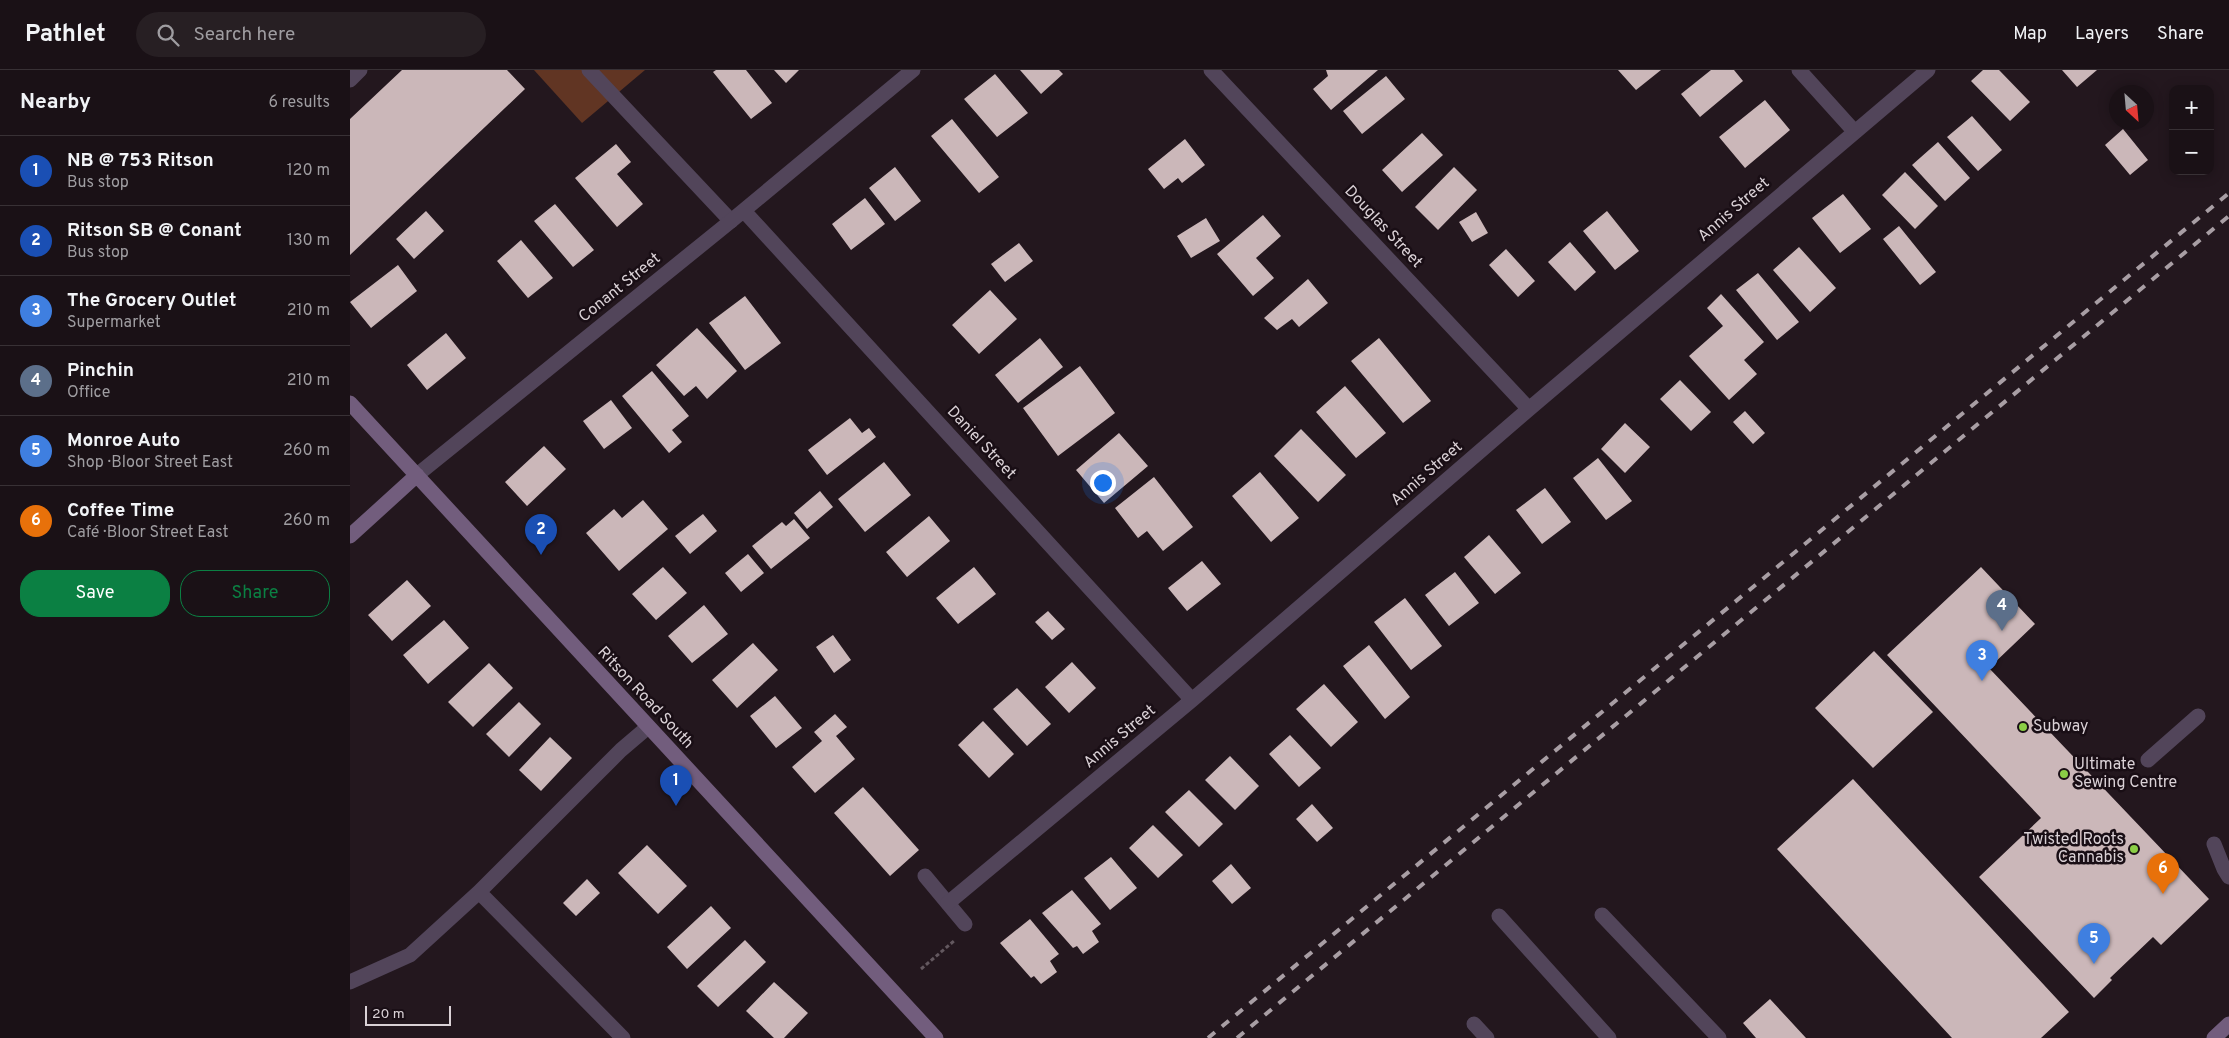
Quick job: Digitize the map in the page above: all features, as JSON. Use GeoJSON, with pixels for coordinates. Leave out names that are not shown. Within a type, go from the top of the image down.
{"type":"FeatureCollection","features":[{"type":"Feature","properties":{"kind":"main road","name":"Ritson Road South"},"geometry":{"type":"LineString","coordinates":[[350,403],[936,1038]]}},
{"type":"Feature","properties":{"kind":"main road","name":"Conant Street"},"geometry":{"type":"LineString","coordinates":[[350,536],[418,475]]}},
{"type":"Feature","properties":{"kind":"main road"},"geometry":{"type":"LineString","coordinates":[[2214,1038],[2229,1024]]}},
{"type":"Feature","properties":{"kind":"street"},"geometry":{"type":"LineString","coordinates":[[350,80],[360,70]]}},
{"type":"Feature","properties":{"kind":"street"},"geometry":{"type":"LineString","coordinates":[[590,70],[731,221]]}},
{"type":"Feature","properties":{"kind":"street","name":"Conant Street"},"geometry":{"type":"LineString","coordinates":[[418,475],[744,211],[913,70]]}},
{"type":"Feature","properties":{"kind":"street","name":"Douglas Street"},"geometry":{"type":"LineString","coordinates":[[1211,70],[1529,409]]}},
{"type":"Feature","properties":{"kind":"street"},"geometry":{"type":"LineString","coordinates":[[1799,70],[1854,131]]}},
{"type":"Feature","properties":{"kind":"street","name":"Annis Street"},"geometry":{"type":"LineString","coordinates":[[948,903],[1192,700],[1529,409],[1928,70]]}},
{"type":"Feature","properties":{"kind":"street","name":"Daniel Street"},"geometry":{"type":"LineString","coordinates":[[744,211],[1192,700]]}},
{"type":"Feature","properties":{"kind":"street"},"geometry":{"type":"LineString","coordinates":[[2148,760],[2198,716]]}},
{"type":"Feature","properties":{"kind":"street"},"geometry":{"type":"LineString","coordinates":[[350,982],[410,955],[479,892],[622,750],[648,727]]}},
{"type":"Feature","properties":{"kind":"street"},"geometry":{"type":"LineString","coordinates":[[2229,848],[2214,844],[2229,877]]}},
{"type":"Feature","properties":{"kind":"street"},"geometry":{"type":"LineString","coordinates":[[925,876],[948,903],[963,930]]}},
{"type":"Feature","properties":{"kind":"street"},"geometry":{"type":"LineString","coordinates":[[479,892],[624,1038]]}},
{"type":"Feature","properties":{"kind":"street"},"geometry":{"type":"LineString","coordinates":[[1602,915],[1719,1038]]}},
{"type":"Feature","properties":{"kind":"street"},"geometry":{"type":"LineString","coordinates":[[1499,916],[1609,1038]]}},
{"type":"Feature","properties":{"kind":"street"},"geometry":{"type":"LineString","coordinates":[[1474,1024],[1487,1038]]}},
{"type":"Feature","properties":{"kind":"path"},"geometry":{"type":"LineString","coordinates":[[921,969],[963,930]]}},
{"type":"Feature","properties":{"kind":"shaded area"},"geometry":{"type":"Polygon","coordinates":[[[534,70],[645,70],[582,123],[534,70]]]}},
{"type":"Feature","properties":{"kind":"building"},"geometry":{"type":"Polygon","coordinates":[[[402,70],[507,70],[525,89],[350,255],[350,119],[402,70]]]}},
{"type":"Feature","properties":{"kind":"building"},"geometry":{"type":"Polygon","coordinates":[[[716,70],[746,70],[772,103],[751,119],[713,72],[716,70]]]}},
{"type":"Feature","properties":{"kind":"building"},"geometry":{"type":"Polygon","coordinates":[[[774,70],[799,70],[786,83],[774,70]]]}},
{"type":"Feature","properties":{"kind":"building"},"geometry":{"type":"Polygon","coordinates":[[[1020,70],[1059,70],[1063,74],[1041,94],[1020,70]]]}},
{"type":"Feature","properties":{"kind":"building"},"geometry":{"type":"Polygon","coordinates":[[[1326,70],[1378,70],[1331,110],[1313,89],[1328,76],[1326,70]]]}},
{"type":"Feature","properties":{"kind":"building"},"geometry":{"type":"Polygon","coordinates":[[[1618,70],[1661,70],[1636,90],[1618,70]]]}},
{"type":"Feature","properties":{"kind":"building"},"geometry":{"type":"Polygon","coordinates":[[[1711,70],[1734,70],[1743,81],[1700,117],[1681,94],[1711,70]]]}},
{"type":"Feature","properties":{"kind":"building"},"geometry":{"type":"Polygon","coordinates":[[[1983,70],[1999,70],[2030,102],[2010,121],[1971,81],[1983,70]]]}},
{"type":"Feature","properties":{"kind":"building"},"geometry":{"type":"Polygon","coordinates":[[[2062,70],[2097,70],[2077,87],[2062,70]]]}},
{"type":"Feature","properties":{"kind":"building"},"geometry":{"type":"Polygon","coordinates":[[[995,74],[1028,113],[997,137],[964,99],[995,74]]]}},
{"type":"Feature","properties":{"kind":"building"},"geometry":{"type":"Polygon","coordinates":[[[1386,76],[1405,99],[1362,134],[1343,111],[1386,76]]]}},
{"type":"Feature","properties":{"kind":"building"},"geometry":{"type":"Polygon","coordinates":[[[1765,100],[1790,130],[1745,168],[1719,137],[1765,100]]]}},
{"type":"Feature","properties":{"kind":"building"},"geometry":{"type":"Polygon","coordinates":[[[1972,116],[2002,150],[1978,171],[1947,137],[1972,116]]]}},
{"type":"Feature","properties":{"kind":"building"},"geometry":{"type":"Polygon","coordinates":[[[952,119],[999,177],[979,193],[931,136],[952,119]]]}},
{"type":"Feature","properties":{"kind":"building"},"geometry":{"type":"Polygon","coordinates":[[[2124,130],[2148,160],[2130,175],[2105,145],[2124,130]]]}},
{"type":"Feature","properties":{"kind":"building"},"geometry":{"type":"Polygon","coordinates":[[[1422,133],[1443,155],[1402,192],[1382,170],[1422,133]]]}},
{"type":"Feature","properties":{"kind":"building"},"geometry":{"type":"Polygon","coordinates":[[[1185,139],[1205,165],[1182,183],[1178,178],[1164,189],[1148,169],[1185,139]]]}},
{"type":"Feature","properties":{"kind":"building"},"geometry":{"type":"Polygon","coordinates":[[[1938,142],[1970,178],[1945,201],[1912,165],[1938,142]]]}},
{"type":"Feature","properties":{"kind":"building"},"geometry":{"type":"Polygon","coordinates":[[[616,144],[631,162],[617,174],[643,204],[617,227],[575,178],[616,144]]]}},
{"type":"Feature","properties":{"kind":"building"},"geometry":{"type":"Polygon","coordinates":[[[895,167],[921,201],[895,221],[869,188],[895,167]]]}},
{"type":"Feature","properties":{"kind":"building"},"geometry":{"type":"Polygon","coordinates":[[[1454,167],[1477,190],[1438,230],[1415,207],[1454,167]]]}},
{"type":"Feature","properties":{"kind":"building"},"geometry":{"type":"Polygon","coordinates":[[[1905,172],[1938,206],[1915,229],[1882,195],[1905,172]]]}},
{"type":"Feature","properties":{"kind":"building"},"geometry":{"type":"Polygon","coordinates":[[[1843,194],[1871,229],[1840,253],[1812,218],[1843,194]]]}},
{"type":"Feature","properties":{"kind":"building"},"geometry":{"type":"Polygon","coordinates":[[[865,198],[885,224],[851,250],[832,224],[865,198]]]}},
{"type":"Feature","properties":{"kind":"building"},"geometry":{"type":"Polygon","coordinates":[[[555,204],[594,250],[573,267],[534,221],[555,204]]]}},
{"type":"Feature","properties":{"kind":"building"},"geometry":{"type":"Polygon","coordinates":[[[426,211],[444,231],[414,259],[396,239],[426,211]]]}},
{"type":"Feature","properties":{"kind":"building"},"geometry":{"type":"Polygon","coordinates":[[[1607,211],[1639,251],[1615,270],[1583,231],[1607,211]]]}},
{"type":"Feature","properties":{"kind":"building"},"geometry":{"type":"Polygon","coordinates":[[[1476,212],[1488,233],[1472,242],[1459,222],[1476,212]]]}},
{"type":"Feature","properties":{"kind":"building"},"geometry":{"type":"Polygon","coordinates":[[[1263,215],[1281,236],[1256,258],[1274,278],[1253,296],[1217,254],[1263,215]]]}},
{"type":"Feature","properties":{"kind":"building"},"geometry":{"type":"Polygon","coordinates":[[[1206,218],[1220,241],[1191,258],[1177,236],[1206,218]]]}},
{"type":"Feature","properties":{"kind":"building"},"geometry":{"type":"Polygon","coordinates":[[[1899,226],[1936,272],[1920,285],[1883,239],[1899,226]]]}},
{"type":"Feature","properties":{"kind":"building"},"geometry":{"type":"Polygon","coordinates":[[[521,240],[553,278],[528,298],[497,261],[521,240]]]}},
{"type":"Feature","properties":{"kind":"building"},"geometry":{"type":"Polygon","coordinates":[[[1570,242],[1596,272],[1575,291],[1548,262],[1570,242]]]}},
{"type":"Feature","properties":{"kind":"building"},"geometry":{"type":"Polygon","coordinates":[[[1019,243],[1033,261],[1005,282],[991,264],[1019,243]]]}},
{"type":"Feature","properties":{"kind":"building"},"geometry":{"type":"Polygon","coordinates":[[[1799,247],[1836,288],[1810,312],[1773,270],[1799,247]]]}},
{"type":"Feature","properties":{"kind":"building"},"geometry":{"type":"Polygon","coordinates":[[[1506,249],[1535,281],[1518,297],[1489,265],[1506,249]]]}},
{"type":"Feature","properties":{"kind":"building"},"geometry":{"type":"Polygon","coordinates":[[[398,265],[417,291],[371,328],[350,302],[398,265]]]}},
{"type":"Feature","properties":{"kind":"building"},"geometry":{"type":"Polygon","coordinates":[[[1758,273],[1799,322],[1777,340],[1736,290],[1758,273]]]}},
{"type":"Feature","properties":{"kind":"building"},"geometry":{"type":"Polygon","coordinates":[[[1308,279],[1328,303],[1299,327],[1292,319],[1277,330],[1264,318],[1308,279]]]}},
{"type":"Feature","properties":{"kind":"building"},"geometry":{"type":"Polygon","coordinates":[[[990,290],[1017,319],[979,354],[952,325],[990,290]]]}},
{"type":"Feature","properties":{"kind":"building"},"geometry":{"type":"Polygon","coordinates":[[[1721,294],[1764,342],[1744,360],[1757,374],[1729,400],[1689,356],[1723,326],[1707,308],[1721,294]]]}},
{"type":"Feature","properties":{"kind":"building"},"geometry":{"type":"Polygon","coordinates":[[[745,296],[781,343],[745,370],[709,323],[745,296]]]}},
{"type":"Feature","properties":{"kind":"building"},"geometry":{"type":"Polygon","coordinates":[[[697,328],[737,371],[707,399],[696,386],[684,396],[656,365],[697,328]]]}},
{"type":"Feature","properties":{"kind":"building"},"geometry":{"type":"Polygon","coordinates":[[[446,333],[466,358],[427,390],[407,365],[446,333]]]}},
{"type":"Feature","properties":{"kind":"building"},"geometry":{"type":"Polygon","coordinates":[[[1040,338],[1063,367],[1018,403],[995,375],[1040,338]]]}},
{"type":"Feature","properties":{"kind":"building"},"geometry":{"type":"Polygon","coordinates":[[[1379,338],[1431,401],[1403,423],[1351,361],[1379,338]]]}},
{"type":"Feature","properties":{"kind":"building"},"geometry":{"type":"Polygon","coordinates":[[[1080,366],[1115,413],[1058,456],[1023,408],[1080,366]]]}},
{"type":"Feature","properties":{"kind":"building"},"geometry":{"type":"Polygon","coordinates":[[[652,371],[689,416],[672,430],[682,442],[669,453],[622,396],[652,371]]]}},
{"type":"Feature","properties":{"kind":"building"},"geometry":{"type":"Polygon","coordinates":[[[1680,380],[1711,412],[1691,431],[1660,399],[1680,380]]]}},
{"type":"Feature","properties":{"kind":"building"},"geometry":{"type":"Polygon","coordinates":[[[1345,386],[1386,433],[1356,458],[1316,412],[1345,386]]]}},
{"type":"Feature","properties":{"kind":"building"},"geometry":{"type":"Polygon","coordinates":[[[611,400],[632,428],[604,449],[583,421],[611,400]]]}},
{"type":"Feature","properties":{"kind":"building"},"geometry":{"type":"Polygon","coordinates":[[[1745,411],[1765,433],[1753,444],[1733,422],[1745,411]]]}},
{"type":"Feature","properties":{"kind":"building"},"geometry":{"type":"Polygon","coordinates":[[[850,418],[862,433],[869,428],[876,437],[827,475],[808,450],[850,418]]]}},
{"type":"Feature","properties":{"kind":"building"},"geometry":{"type":"Polygon","coordinates":[[[1625,423],[1650,447],[1625,473],[1601,449],[1625,423]]]}},
{"type":"Feature","properties":{"kind":"building"},"geometry":{"type":"Polygon","coordinates":[[[1301,429],[1346,475],[1318,502],[1274,456],[1301,429]]]}},
{"type":"Feature","properties":{"kind":"building"},"geometry":{"type":"Polygon","coordinates":[[[1119,433],[1148,466],[1104,503],[1076,470],[1119,433]]]}},
{"type":"Feature","properties":{"kind":"building"},"geometry":{"type":"Polygon","coordinates":[[[544,446],[566,469],[527,506],[505,482],[544,446]]]}},
{"type":"Feature","properties":{"kind":"building"},"geometry":{"type":"Polygon","coordinates":[[[1598,458],[1632,501],[1606,520],[1573,478],[1598,458]]]}},
{"type":"Feature","properties":{"kind":"building"},"geometry":{"type":"Polygon","coordinates":[[[884,462],[911,495],[865,532],[838,499],[884,462]]]}},
{"type":"Feature","properties":{"kind":"building"},"geometry":{"type":"Polygon","coordinates":[[[1260,472],[1299,518],[1271,542],[1232,496],[1260,472]]]}},
{"type":"Feature","properties":{"kind":"building"},"geometry":{"type":"Polygon","coordinates":[[[1154,477],[1193,527],[1163,551],[1147,531],[1138,538],[1115,508],[1154,477]]]}},
{"type":"Feature","properties":{"kind":"building"},"geometry":{"type":"Polygon","coordinates":[[[1545,488],[1571,522],[1542,544],[1516,510],[1545,488]]]}},
{"type":"Feature","properties":{"kind":"building"},"geometry":{"type":"Polygon","coordinates":[[[820,491],[833,507],[807,529],[794,513],[820,491]]]}},
{"type":"Feature","properties":{"kind":"building"},"geometry":{"type":"Polygon","coordinates":[[[643,500],[668,529],[619,571],[586,533],[614,509],[622,518],[643,500]]]}},
{"type":"Feature","properties":{"kind":"building"},"geometry":{"type":"Polygon","coordinates":[[[703,514],[717,531],[690,554],[675,536],[703,514]]]}},
{"type":"Feature","properties":{"kind":"building"},"geometry":{"type":"Polygon","coordinates":[[[929,516],[950,541],[907,577],[886,552],[929,516]]]}},
{"type":"Feature","properties":{"kind":"building"},"geometry":{"type":"Polygon","coordinates":[[[794,519],[810,538],[771,569],[752,546],[782,522],[786,526],[794,519]]]}},
{"type":"Feature","properties":{"kind":"building"},"geometry":{"type":"Polygon","coordinates":[[[1489,535],[1521,573],[1495,594],[1464,557],[1489,535]]]}},
{"type":"Feature","properties":{"kind":"building"},"geometry":{"type":"Polygon","coordinates":[[[748,554],[764,573],[741,592],[725,573],[748,554]]]}},
{"type":"Feature","properties":{"kind":"building"},"geometry":{"type":"Polygon","coordinates":[[[1202,561],[1221,584],[1187,611],[1168,588],[1202,561]]]}},
{"type":"Feature","properties":{"kind":"building"},"geometry":{"type":"Polygon","coordinates":[[[663,567],[687,593],[656,620],[632,594],[663,567]]]}},
{"type":"Feature","properties":{"kind":"building"},"geometry":{"type":"Polygon","coordinates":[[[974,567],[996,594],[958,624],[936,598],[974,567]]]}},
{"type":"Feature","properties":{"kind":"building"},"geometry":{"type":"Polygon","coordinates":[[[1981,567],[2035,624],[1989,668],[2209,899],[2161,945],[2153,937],[2110,978],[2112,980],[2094,998],[1979,877],[2041,818],[1887,655],[1981,567]]]}},
{"type":"Feature","properties":{"kind":"building"},"geometry":{"type":"Polygon","coordinates":[[[1455,572],[1479,603],[1449,626],[1425,595],[1455,572]]]}},
{"type":"Feature","properties":{"kind":"building"},"geometry":{"type":"Polygon","coordinates":[[[407,580],[431,606],[392,641],[368,615],[407,580]]]}},
{"type":"Feature","properties":{"kind":"building"},"geometry":{"type":"Polygon","coordinates":[[[1405,598],[1442,646],[1411,670],[1374,622],[1405,598]]]}},
{"type":"Feature","properties":{"kind":"building"},"geometry":{"type":"Polygon","coordinates":[[[704,605],[728,634],[692,663],[668,636],[704,605]]]}},
{"type":"Feature","properties":{"kind":"building"},"geometry":{"type":"Polygon","coordinates":[[[1048,611],[1065,629],[1052,640],[1035,622],[1048,611]]]}},
{"type":"Feature","properties":{"kind":"building"},"geometry":{"type":"Polygon","coordinates":[[[444,620],[469,648],[428,684],[403,655],[444,620]]]}},
{"type":"Feature","properties":{"kind":"building"},"geometry":{"type":"Polygon","coordinates":[[[833,635],[851,660],[834,673],[816,647],[833,635]]]}},
{"type":"Feature","properties":{"kind":"building"},"geometry":{"type":"Polygon","coordinates":[[[753,643],[778,670],[737,708],[712,680],[753,643]]]}},
{"type":"Feature","properties":{"kind":"building"},"geometry":{"type":"Polygon","coordinates":[[[1369,645],[1410,697],[1385,719],[1343,666],[1369,645]]]}},
{"type":"Feature","properties":{"kind":"building"},"geometry":{"type":"Polygon","coordinates":[[[1874,651],[1933,712],[1873,768],[1815,708],[1874,651]]]}},
{"type":"Feature","properties":{"kind":"building"},"geometry":{"type":"Polygon","coordinates":[[[1072,662],[1096,688],[1069,713],[1045,687],[1072,662]]]}},
{"type":"Feature","properties":{"kind":"building"},"geometry":{"type":"Polygon","coordinates":[[[489,663],[513,688],[473,727],[448,702],[489,663]]]}},
{"type":"Feature","properties":{"kind":"building"},"geometry":{"type":"Polygon","coordinates":[[[1324,684],[1358,722],[1331,747],[1296,709],[1324,684]]]}},
{"type":"Feature","properties":{"kind":"building"},"geometry":{"type":"Polygon","coordinates":[[[1017,688],[1051,724],[1027,746],[993,709],[1017,688]]]}},
{"type":"Feature","properties":{"kind":"building"},"geometry":{"type":"Polygon","coordinates":[[[775,696],[802,728],[776,748],[750,716],[775,696]]]}},
{"type":"Feature","properties":{"kind":"building"},"geometry":{"type":"Polygon","coordinates":[[[519,702],[541,724],[509,757],[486,734],[519,702]]]}},
{"type":"Feature","properties":{"kind":"building"},"geometry":{"type":"Polygon","coordinates":[[[835,714],[847,727],[836,736],[855,759],[815,793],[792,767],[822,741],[814,732],[835,714]]]}},
{"type":"Feature","properties":{"kind":"building"},"geometry":{"type":"Polygon","coordinates":[[[983,721],[1014,754],[989,778],[958,745],[983,721]]]}},
{"type":"Feature","properties":{"kind":"building"},"geometry":{"type":"Polygon","coordinates":[[[1290,735],[1321,768],[1299,787],[1269,754],[1290,735]]]}},
{"type":"Feature","properties":{"kind":"building"},"geometry":{"type":"Polygon","coordinates":[[[550,737],[572,758],[541,791],[519,770],[550,737]]]}},
{"type":"Feature","properties":{"kind":"building"},"geometry":{"type":"Polygon","coordinates":[[[1230,756],[1259,786],[1235,810],[1205,780],[1230,756]]]}},
{"type":"Feature","properties":{"kind":"building"},"geometry":{"type":"Polygon","coordinates":[[[1853,779],[2069,1012],[2041,1038],[1952,1038],[1777,849],[1853,779]]]}},
{"type":"Feature","properties":{"kind":"building"},"geometry":{"type":"Polygon","coordinates":[[[863,787],[919,850],[890,876],[834,813],[863,787]]]}},
{"type":"Feature","properties":{"kind":"building"},"geometry":{"type":"Polygon","coordinates":[[[1189,790],[1223,824],[1199,847],[1165,812],[1189,790]]]}},
{"type":"Feature","properties":{"kind":"building"},"geometry":{"type":"Polygon","coordinates":[[[1312,804],[1333,828],[1317,842],[1296,819],[1312,804]]]}},
{"type":"Feature","properties":{"kind":"building"},"geometry":{"type":"Polygon","coordinates":[[[1153,825],[1183,855],[1158,878],[1129,848],[1153,825]]]}},
{"type":"Feature","properties":{"kind":"building"},"geometry":{"type":"Polygon","coordinates":[[[647,845],[687,886],[658,914],[618,873],[647,845]]]}},
{"type":"Feature","properties":{"kind":"building"},"geometry":{"type":"Polygon","coordinates":[[[1111,857],[1137,888],[1110,910],[1084,878],[1111,857]]]}},
{"type":"Feature","properties":{"kind":"building"},"geometry":{"type":"Polygon","coordinates":[[[1231,864],[1251,888],[1232,904],[1212,881],[1231,864]]]}},
{"type":"Feature","properties":{"kind":"building"},"geometry":{"type":"Polygon","coordinates":[[[587,879],[600,893],[576,916],[563,903],[587,879]]]}},
{"type":"Feature","properties":{"kind":"building"},"geometry":{"type":"Polygon","coordinates":[[[1072,890],[1101,924],[1092,931],[1099,942],[1083,954],[1077,946],[1073,948],[1042,913],[1072,890]]]}},
{"type":"Feature","properties":{"kind":"building"},"geometry":{"type":"Polygon","coordinates":[[[711,906],[731,928],[687,969],[667,947],[711,906]]]}},
{"type":"Feature","properties":{"kind":"building"},"geometry":{"type":"Polygon","coordinates":[[[1030,919],[1059,954],[1050,961],[1057,972],[1041,984],[1034,976],[1031,978],[1000,943],[1030,919]]]}},
{"type":"Feature","properties":{"kind":"building"},"geometry":{"type":"Polygon","coordinates":[[[745,940],[766,962],[718,1007],[697,986],[745,940]]]}},
{"type":"Feature","properties":{"kind":"building"},"geometry":{"type":"Polygon","coordinates":[[[774,982],[808,1013],[784,1038],[774,1038],[746,1011],[774,982]]]}},
{"type":"Feature","properties":{"kind":"building"},"geometry":{"type":"Polygon","coordinates":[[[1770,999],[1806,1038],[1756,1038],[1743,1023],[1770,999]]]}},
{"type":"Feature","properties":{"kind":"railway"},"geometry":{"type":"LineString","coordinates":[[1208,1038],[2229,193]]}},
{"type":"Feature","properties":{"kind":"railway"},"geometry":{"type":"LineString","coordinates":[[1237,1038],[2229,216]]}},
{"type":"Feature","properties":{"kind":"place","name":"Ritson SB @ Conant"},"geometry":{"type":"Point","coordinates":[541,555]}},
{"type":"Feature","properties":{"kind":"place","name":"Pinchin"},"geometry":{"type":"Point","coordinates":[2002,631]}},
{"type":"Feature","properties":{"kind":"place","name":"The Grocery Outlet"},"geometry":{"type":"Point","coordinates":[1982,681]}},
{"type":"Feature","properties":{"kind":"place","name":"Subway"},"geometry":{"type":"Point","coordinates":[2023,727]}},
{"type":"Feature","properties":{"kind":"place","name":"Ultimate Sewing Centre"},"geometry":{"type":"Point","coordinates":[2064,774]}},
{"type":"Feature","properties":{"kind":"place","name":"NB @ 753 Ritson"},"geometry":{"type":"Point","coordinates":[676,806]}},
{"type":"Feature","properties":{"kind":"place","name":"Twisted Roots Cannabis"},"geometry":{"type":"Point","coordinates":[2134,849]}},
{"type":"Feature","properties":{"kind":"place","name":"Coffee Time"},"geometry":{"type":"Point","coordinates":[2163,894]}},
{"type":"Feature","properties":{"kind":"place","name":"Monroe Auto"},"geometry":{"type":"Point","coordinates":[2094,964]}}]}
